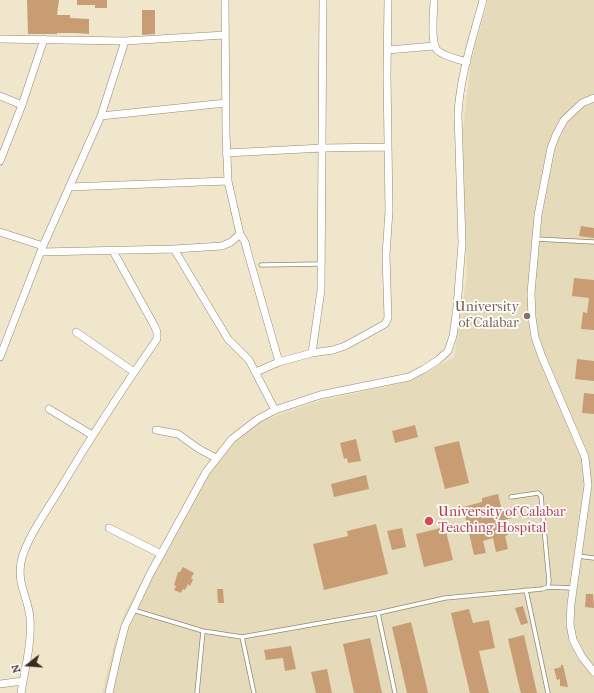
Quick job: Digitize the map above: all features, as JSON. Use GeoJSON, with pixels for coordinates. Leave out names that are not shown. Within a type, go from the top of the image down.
{"type":"FeatureCollection","features":[{"type":"Feature","properties":{"kind":"street"},"geometry":{"type":"LineString","coordinates":[[225,0],[226,153],[228,181],[240,234],[246,246],[279,362]]}},
{"type":"Feature","properties":{"kind":"street"},"geometry":{"type":"LineString","coordinates":[[312,353],[321,290],[323,0]]}},
{"type":"Feature","properties":{"kind":"street"},"geometry":{"type":"LineString","coordinates":[[256,372],[279,362],[345,346],[385,324],[388,318],[386,255],[389,211],[388,0]]}},
{"type":"Feature","properties":{"kind":"street"},"geometry":{"type":"LineString","coordinates":[[434,0],[434,46],[444,55],[467,62]]}},
{"type":"Feature","properties":{"kind":"street"},"geometry":{"type":"LineString","coordinates":[[108,693],[125,626],[161,554],[206,472],[232,439],[258,418],[275,410],[320,395],[409,377],[424,369],[448,351],[453,336],[457,307],[462,243],[458,114],[462,80],[483,0]]}},
{"type":"Feature","properties":{"kind":"street"},"geometry":{"type":"LineString","coordinates":[[0,39],[125,41],[225,35]]}},
{"type":"Feature","properties":{"kind":"street"},"geometry":{"type":"LineString","coordinates":[[0,158],[22,105],[44,39]]}},
{"type":"Feature","properties":{"kind":"street"},"geometry":{"type":"LineString","coordinates":[[0,357],[42,249],[101,116],[125,41]]}},
{"type":"Feature","properties":{"kind":"street"},"geometry":{"type":"LineString","coordinates":[[388,50],[434,46]]}},
{"type":"Feature","properties":{"kind":"street"},"geometry":{"type":"LineString","coordinates":[[0,96],[22,105]]}},
{"type":"Feature","properties":{"kind":"street"},"geometry":{"type":"LineString","coordinates":[[594,98],[582,103],[564,120],[551,148],[538,215],[531,294],[535,337],[548,372],[585,457],[588,486],[573,588],[570,624],[573,640],[582,657],[594,672]]}},
{"type":"Feature","properties":{"kind":"street"},"geometry":{"type":"LineString","coordinates":[[101,116],[226,103]]}},
{"type":"Feature","properties":{"kind":"street"},"geometry":{"type":"LineString","coordinates":[[226,153],[323,148],[388,147]]}},
{"type":"Feature","properties":{"kind":"street"},"geometry":{"type":"LineString","coordinates":[[69,187],[228,181]]}},
{"type":"Feature","properties":{"kind":"street"},"geometry":{"type":"LineString","coordinates":[[0,232],[42,249],[112,251],[222,246],[231,242],[240,234]]}},
{"type":"Feature","properties":{"kind":"street"},"geometry":{"type":"LineString","coordinates":[[174,249],[223,331],[249,360],[275,410]]}},
{"type":"Feature","properties":{"kind":"street"},"geometry":{"type":"LineString","coordinates":[[21,693],[28,657],[30,617],[20,580],[22,559],[26,548],[92,435],[157,339],[157,332],[112,251]]}},
{"type":"Feature","properties":{"kind":"street"},"geometry":{"type":"LineString","coordinates":[[76,332],[134,372]]}},
{"type":"Feature","properties":{"kind":"street"},"geometry":{"type":"LineString","coordinates":[[48,409],[92,435]]}},
{"type":"Feature","properties":{"kind":"street"},"geometry":{"type":"LineString","coordinates":[[156,430],[178,434],[216,458]]}},
{"type":"Feature","properties":{"kind":"street"},"geometry":{"type":"LineString","coordinates":[[109,528],[161,554]]}},
{"type":"Feature","properties":{"kind":"street"},"geometry":{"type":"LineString","coordinates":[[0,684],[23,681]]}},
{"type":"Feature","properties":{"kind":"lane"},"geometry":{"type":"LineString","coordinates":[[536,238],[594,242]]}},
{"type":"Feature","properties":{"kind":"lane"},"geometry":{"type":"LineString","coordinates":[[261,265],[320,264]]}},
{"type":"Feature","properties":{"kind":"lane"},"geometry":{"type":"LineString","coordinates":[[511,497],[538,493],[541,496],[549,581],[548,587]]}},
{"type":"Feature","properties":{"kind":"lane"},"geometry":{"type":"LineString","coordinates":[[578,556],[594,558]]}},
{"type":"Feature","properties":{"kind":"lane"},"geometry":{"type":"LineString","coordinates":[[133,610],[203,632],[242,636],[378,613],[445,598],[542,589],[548,587],[573,588]]}},
{"type":"Feature","properties":{"kind":"lane"},"geometry":{"type":"LineString","coordinates":[[526,590],[548,693]]}},
{"type":"Feature","properties":{"kind":"lane"},"geometry":{"type":"LineString","coordinates":[[378,613],[395,693]]}},
{"type":"Feature","properties":{"kind":"lane"},"geometry":{"type":"LineString","coordinates":[[197,693],[203,632]]}},
{"type":"Feature","properties":{"kind":"lane"},"geometry":{"type":"LineString","coordinates":[[242,636],[254,693]]}},
{"type":"Feature","properties":{"kind":"shaded area","name":"University of Calabar"},"geometry":{"type":"Polygon","coordinates":[[[488,0],[594,0],[594,693],[102,693],[114,644],[126,610],[212,455],[241,428],[267,410],[270,418],[319,401],[411,381],[454,357],[467,275],[462,137],[471,61],[488,0]]]}},
{"type":"Feature","properties":{"kind":"building"},"geometry":{"type":"Polygon","coordinates":[[[27,0],[59,0],[57,15],[70,15],[70,18],[89,19],[89,34],[28,34],[27,0]]]}},
{"type":"Feature","properties":{"kind":"building"},"geometry":{"type":"Polygon","coordinates":[[[77,0],[107,0],[107,8],[95,8],[95,5],[77,5],[77,0]]]}},
{"type":"Feature","properties":{"kind":"building"},"geometry":{"type":"Polygon","coordinates":[[[142,10],[155,10],[155,34],[142,35],[142,10]]]}},
{"type":"Feature","properties":{"kind":"building"},"geometry":{"type":"Polygon","coordinates":[[[581,226],[594,228],[594,238],[579,236],[581,226]]]}},
{"type":"Feature","properties":{"kind":"building"},"geometry":{"type":"Polygon","coordinates":[[[574,278],[594,280],[594,330],[581,329],[583,312],[587,313],[589,298],[572,296],[574,278]]]}},
{"type":"Feature","properties":{"kind":"building"},"geometry":{"type":"Polygon","coordinates":[[[577,359],[594,361],[594,381],[575,379],[577,359]]]}},
{"type":"Feature","properties":{"kind":"building"},"geometry":{"type":"Polygon","coordinates":[[[584,393],[594,394],[594,414],[582,413],[584,393]]]}},
{"type":"Feature","properties":{"kind":"building"},"geometry":{"type":"Polygon","coordinates":[[[415,425],[418,437],[395,443],[392,431],[415,425]]]}},
{"type":"Feature","properties":{"kind":"building"},"geometry":{"type":"Polygon","coordinates":[[[356,439],[361,461],[348,463],[347,458],[344,459],[340,443],[356,439]]]}},
{"type":"Feature","properties":{"kind":"building"},"geometry":{"type":"Polygon","coordinates":[[[459,441],[469,483],[445,489],[434,447],[459,441]]]}},
{"type":"Feature","properties":{"kind":"building"},"geometry":{"type":"Polygon","coordinates":[[[366,475],[369,489],[334,497],[331,484],[366,475]]]}},
{"type":"Feature","properties":{"kind":"building"},"geometry":{"type":"Polygon","coordinates":[[[498,494],[502,511],[510,510],[512,518],[504,520],[508,535],[505,536],[508,549],[496,552],[493,538],[483,541],[486,553],[474,555],[463,507],[482,502],[482,498],[498,494]]]}},
{"type":"Feature","properties":{"kind":"building"},"geometry":{"type":"Polygon","coordinates":[[[376,524],[388,574],[324,590],[313,544],[348,536],[347,531],[376,524]]]}},
{"type":"Feature","properties":{"kind":"building"},"geometry":{"type":"Polygon","coordinates":[[[445,527],[453,560],[424,567],[416,534],[445,527]]]}},
{"type":"Feature","properties":{"kind":"building"},"geometry":{"type":"Polygon","coordinates":[[[402,528],[406,547],[392,550],[387,531],[402,528]]]}},
{"type":"Feature","properties":{"kind":"building"},"geometry":{"type":"Polygon","coordinates":[[[183,567],[194,573],[191,578],[193,580],[190,586],[188,584],[185,590],[183,589],[181,593],[174,590],[176,586],[174,585],[178,572],[180,572],[183,567]]]}},
{"type":"Feature","properties":{"kind":"building"},"geometry":{"type":"Polygon","coordinates":[[[217,589],[223,589],[224,603],[218,603],[217,589]]]}},
{"type":"Feature","properties":{"kind":"building"},"geometry":{"type":"Polygon","coordinates":[[[586,594],[593,594],[594,608],[585,607],[586,594]]]}},
{"type":"Feature","properties":{"kind":"building"},"geometry":{"type":"Polygon","coordinates":[[[523,606],[528,623],[521,625],[515,608],[523,606]]]}},
{"type":"Feature","properties":{"kind":"building"},"geometry":{"type":"Polygon","coordinates":[[[469,609],[473,623],[489,620],[495,648],[479,651],[489,693],[470,693],[462,660],[451,613],[469,609]]]}},
{"type":"Feature","properties":{"kind":"building"},"geometry":{"type":"Polygon","coordinates":[[[411,622],[428,693],[407,693],[392,627],[411,622]]]}},
{"type":"Feature","properties":{"kind":"building"},"geometry":{"type":"Polygon","coordinates":[[[524,635],[537,693],[521,693],[508,639],[524,635]]]}},
{"type":"Feature","properties":{"kind":"building"},"geometry":{"type":"Polygon","coordinates":[[[370,638],[382,693],[354,693],[343,644],[370,638]]]}},
{"type":"Feature","properties":{"kind":"building"},"geometry":{"type":"Polygon","coordinates":[[[291,646],[296,669],[285,671],[283,658],[266,660],[264,650],[291,646]]]}},
{"type":"Feature","properties":{"kind":"building"},"geometry":{"type":"Polygon","coordinates":[[[561,665],[563,665],[568,687],[560,686],[560,679],[557,680],[554,669],[561,667],[561,665]]]}},
{"type":"Feature","properties":{"kind":"building"},"geometry":{"type":"Polygon","coordinates":[[[327,669],[332,693],[316,693],[311,672],[327,669]]]}},
{"type":"Feature","properties":{"kind":"place","name":"University of Calabar"},"geometry":{"type":"Point","coordinates":[527,316]}},
{"type":"Feature","properties":{"kind":"place","name":"University of Calabar Teaching Hospital"},"geometry":{"type":"Point","coordinates":[429,521]}}]}
